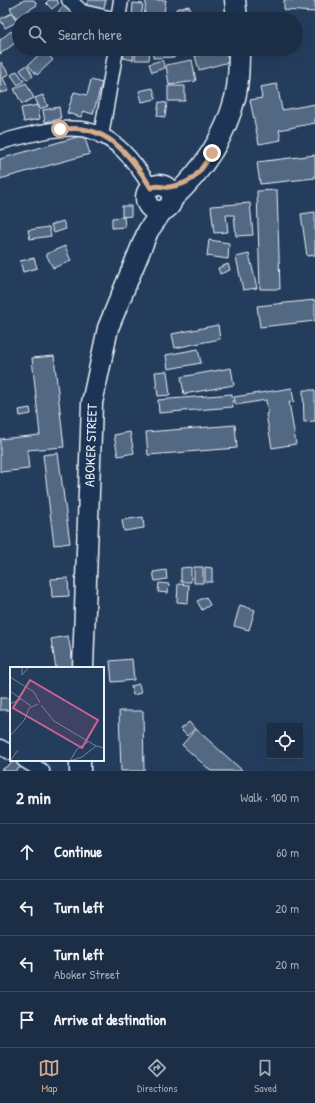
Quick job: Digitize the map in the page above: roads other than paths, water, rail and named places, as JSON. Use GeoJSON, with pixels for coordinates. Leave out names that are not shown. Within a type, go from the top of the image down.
{"type":"FeatureCollection","features":[{"type":"Feature","properties":{"kind":"main road"},"geometry":{"type":"LineString","coordinates":[[236,0],[237,12]]}},
{"type":"Feature","properties":{"kind":"main road"},"geometry":{"type":"LineString","coordinates":[[160,198],[190,182],[212,153],[226,124],[235,98],[238,56]]}},
{"type":"Feature","properties":{"kind":"main road","name":"ABOKER STREET"},"geometry":{"type":"LineString","coordinates":[[83,667],[92,403],[108,328],[160,198]]}},
{"type":"Feature","properties":{"kind":"street"},"geometry":{"type":"LineString","coordinates":[[69,0],[82,12]]}},
{"type":"Feature","properties":{"kind":"street"},"geometry":{"type":"LineString","coordinates":[[119,12],[121,0]]}},
{"type":"Feature","properties":{"kind":"street"},"geometry":{"type":"LineString","coordinates":[[101,136],[115,56]]}},
{"type":"Feature","properties":{"kind":"street"},"geometry":{"type":"LineString","coordinates":[[0,142],[60,129],[82,129],[101,136],[114,143],[138,166],[160,198]]}},
{"type":"Feature","properties":{"kind":"street"},"geometry":{"type":"LineString","coordinates":[[0,747],[10,752]]}},
{"type":"Feature","properties":{"kind":"street"},"geometry":{"type":"LineString","coordinates":[[26,761],[42,771]]}}]}
